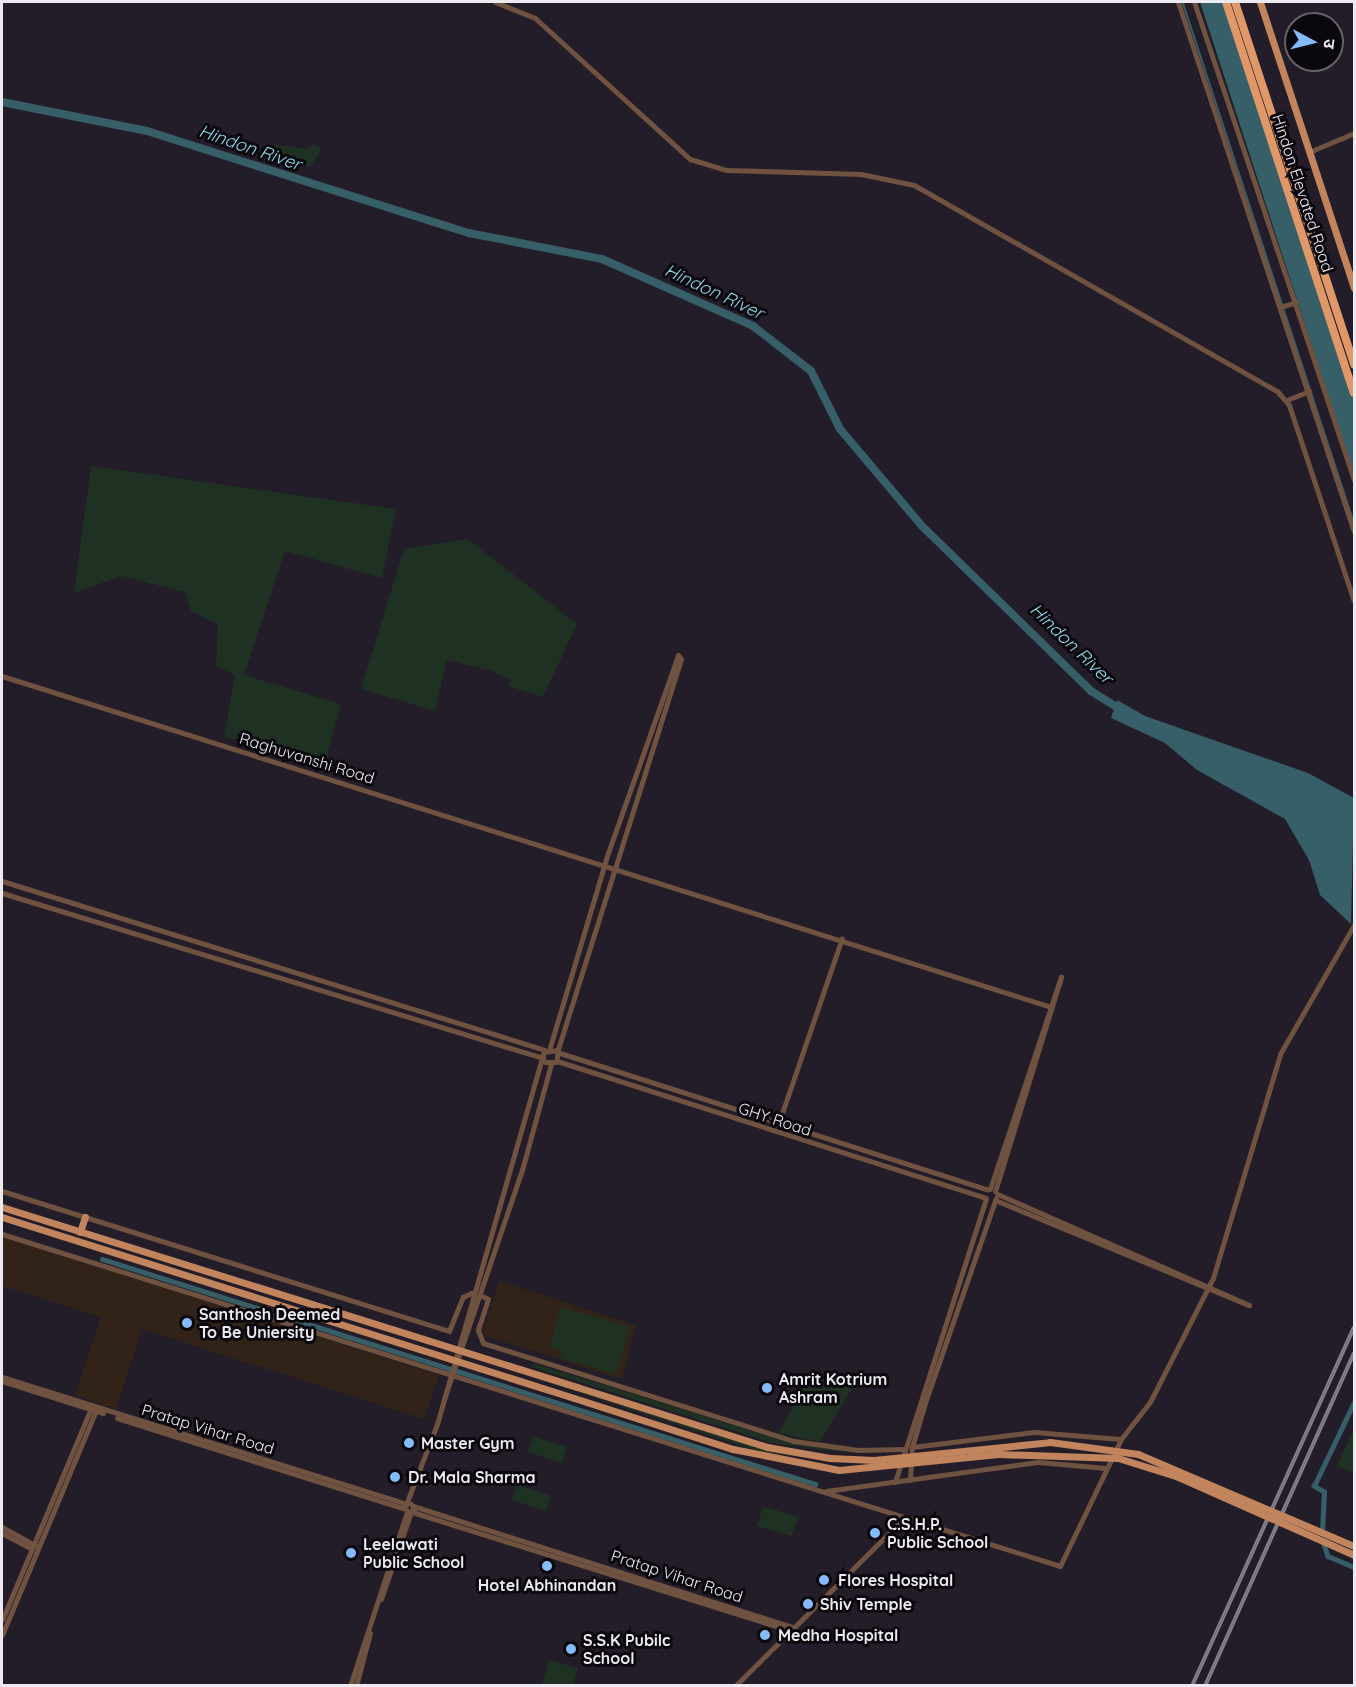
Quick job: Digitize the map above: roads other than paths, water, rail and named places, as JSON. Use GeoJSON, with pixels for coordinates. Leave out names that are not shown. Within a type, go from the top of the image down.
{"type":"FeatureCollection","features":[{"type":"Feature","properties":{"kind":"highway","name":"Hindon Elevated Road"},"geometry":{"type":"LineString","coordinates":[[1226,2],[1354,393]]}},
{"type":"Feature","properties":{"kind":"highway","name":"Hindon Elevated Road"},"geometry":{"type":"LineString","coordinates":[[1235,2],[1354,365]]}},
{"type":"Feature","properties":{"kind":"main road"},"geometry":{"type":"LineString","coordinates":[[1260,2],[1354,288]]}},
{"type":"Feature","properties":{"kind":"main road"},"geometry":{"type":"LineString","coordinates":[[2,1208],[767,1447],[831,1458],[874,1460],[1050,1442],[1138,1454],[1354,1546]]}},
{"type":"Feature","properties":{"kind":"main road"},"geometry":{"type":"LineString","coordinates":[[2,1217],[453,1368],[573,1398],[732,1449],[839,1470],[998,1454],[1118,1458],[1176,1476],[1354,1555]]}},
{"type":"Feature","properties":{"kind":"main road"},"geometry":{"type":"LineString","coordinates":[[80,1232],[85,1217]]}},
{"type":"Feature","properties":{"kind":"street"},"geometry":{"type":"LineString","coordinates":[[495,2],[535,18],[690,159],[726,170],[861,174],[914,185],[1287,400],[1354,601]]}},
{"type":"Feature","properties":{"kind":"street"},"geometry":{"type":"LineString","coordinates":[[1178,2],[1206,79],[1354,532]]}},
{"type":"Feature","properties":{"kind":"street"},"geometry":{"type":"LineString","coordinates":[[1194,2],[1216,75],[1354,480]]}},
{"type":"Feature","properties":{"kind":"street"},"geometry":{"type":"LineString","coordinates":[[1206,79],[1216,75]]}},
{"type":"Feature","properties":{"kind":"street"},"geometry":{"type":"LineString","coordinates":[[1309,152],[1354,133]]}},
{"type":"Feature","properties":{"kind":"street"},"geometry":{"type":"LineString","coordinates":[[1281,307],[1293,303]]}},
{"type":"Feature","properties":{"kind":"street"},"geometry":{"type":"LineString","coordinates":[[1287,400],[1309,391]]}},
{"type":"Feature","properties":{"kind":"street"},"geometry":{"type":"LineString","coordinates":[[356,1686],[443,1399],[494,1253],[549,1061],[547,1048],[604,865],[678,655],[681,659],[559,1051],[549,1061],[471,1293],[459,1350]]}},
{"type":"Feature","properties":{"kind":"street","name":"Raghuvanshi Road"},"geometry":{"type":"LineString","coordinates":[[2,676],[842,938],[1048,1006]]}},
{"type":"Feature","properties":{"kind":"street","name":"GHY Road"},"geometry":{"type":"LineString","coordinates":[[2,881],[559,1051],[779,1122],[991,1195]]}},
{"type":"Feature","properties":{"kind":"street","name":"GHY Road"},"geometry":{"type":"LineString","coordinates":[[2,892],[991,1195]]}},
{"type":"Feature","properties":{"kind":"street"},"geometry":{"type":"LineString","coordinates":[[2,1234],[453,1368],[824,1491],[1060,1566],[1120,1439],[1150,1402],[1205,1286],[1215,1274],[1281,1054],[1354,926]]}},
{"type":"Feature","properties":{"kind":"street"},"geometry":{"type":"LineString","coordinates":[[779,1122],[842,938]]}},
{"type":"Feature","properties":{"kind":"street"},"geometry":{"type":"LineString","coordinates":[[895,1482],[903,1449],[991,1195],[1048,1006],[1061,977],[912,1447],[910,1480]]}},
{"type":"Feature","properties":{"kind":"street"},"geometry":{"type":"LineString","coordinates":[[2,1191],[449,1331],[463,1297],[471,1293]]}},
{"type":"Feature","properties":{"kind":"street"},"geometry":{"type":"LineString","coordinates":[[991,1195],[1250,1305],[1205,1286]]}},
{"type":"Feature","properties":{"kind":"street"},"geometry":{"type":"LineString","coordinates":[[485,1250],[494,1253]]}},
{"type":"Feature","properties":{"kind":"street"},"geometry":{"type":"LineString","coordinates":[[480,1295],[488,1299],[478,1330],[483,1342],[794,1441],[858,1450],[903,1449]]}},
{"type":"Feature","properties":{"kind":"street","name":"Pratap Vihar Road"},"geometry":{"type":"LineString","coordinates":[[2,1379],[793,1629]]}},
{"type":"Feature","properties":{"kind":"street"},"geometry":{"type":"LineString","coordinates":[[2,1635],[93,1408]]}},
{"type":"Feature","properties":{"kind":"street"},"geometry":{"type":"LineString","coordinates":[[912,1447],[1034,1432],[1120,1439]]}},
{"type":"Feature","properties":{"kind":"street"},"geometry":{"type":"LineString","coordinates":[[824,1491],[1038,1462],[1106,1468]]}},
{"type":"Feature","properties":{"kind":"street"},"geometry":{"type":"LineString","coordinates":[[350,1686],[409,1508]]}},
{"type":"Feature","properties":{"kind":"street"},"geometry":{"type":"LineString","coordinates":[[735,1686],[905,1517]]}},
{"type":"Feature","properties":{"kind":"street"},"geometry":{"type":"LineString","coordinates":[[2,1527],[35,1548]]}},
{"type":"Feature","properties":{"kind":"street"},"geometry":{"type":"LineString","coordinates":[[2,1533],[35,1548]]}},
{"type":"Feature","properties":{"kind":"street"},"geometry":{"type":"LineString","coordinates":[[2,1620],[35,1548]]}},
{"type":"Feature","properties":{"kind":"water"},"geometry":{"type":"Polygon","coordinates":[[[1200,2],[1225,2],[1354,388],[1354,475],[1200,2]]]}},
{"type":"Feature","properties":{"kind":"water"},"geometry":{"type":"Polygon","coordinates":[[[1117,700],[1145,716],[1308,773],[1354,798],[1351,924],[1320,895],[1309,860],[1285,819],[1197,770],[1165,743],[1111,718],[1117,700]]]}},
{"type":"Feature","properties":{"kind":"waterway"},"geometry":{"type":"LineString","coordinates":[[1183,2],[1354,522]]}},
{"type":"Feature","properties":{"kind":"waterway","name":"Hindon River"},"geometry":{"type":"LineString","coordinates":[[2,102],[147,131],[469,233],[602,259],[753,326],[811,371],[840,429],[922,526],[1091,691],[1124,712]]}},
{"type":"Feature","properties":{"kind":"waterway"},"geometry":{"type":"LineString","coordinates":[[102,1259],[815,1484]]}},
{"type":"Feature","properties":{"kind":"waterway"},"geometry":{"type":"LineString","coordinates":[[1322,1532],[1324,1492],[1314,1486],[1354,1402]]}},
{"type":"Feature","properties":{"kind":"waterway"},"geometry":{"type":"LineString","coordinates":[[1323,1541],[1328,1556],[1354,1567]]}},
{"type":"Feature","properties":{"kind":"railway"},"geometry":{"type":"LineString","coordinates":[[1192,1686],[1354,1327]]}},
{"type":"Feature","properties":{"kind":"railway"},"geometry":{"type":"LineString","coordinates":[[1205,1686],[1354,1353]]}},
{"type":"Feature","properties":{"kind":"place","name":"Santhosh Deemed To Be Uniersity"},"geometry":{"type":"Point","coordinates":[187,1323]}},
{"type":"Feature","properties":{"kind":"place","name":"Amrit Kotrium Ashram"},"geometry":{"type":"Point","coordinates":[767,1388]}},
{"type":"Feature","properties":{"kind":"place","name":"Master Gym"},"geometry":{"type":"Point","coordinates":[409,1443]}},
{"type":"Feature","properties":{"kind":"place","name":"Dr. Mala Sharma"},"geometry":{"type":"Point","coordinates":[395,1477]}},
{"type":"Feature","properties":{"kind":"place","name":"C.S.H.P. Public School"},"geometry":{"type":"Point","coordinates":[875,1533]}},
{"type":"Feature","properties":{"kind":"place","name":"Leelawati Public School"},"geometry":{"type":"Point","coordinates":[351,1553]}},
{"type":"Feature","properties":{"kind":"place","name":"Hotel Abhinandan"},"geometry":{"type":"Point","coordinates":[547,1566]}},
{"type":"Feature","properties":{"kind":"place","name":"Flores Hospital"},"geometry":{"type":"Point","coordinates":[824,1580]}},
{"type":"Feature","properties":{"kind":"place","name":"Shiv Temple"},"geometry":{"type":"Point","coordinates":[808,1604]}},
{"type":"Feature","properties":{"kind":"place","name":"Medha Hospital"},"geometry":{"type":"Point","coordinates":[765,1635]}},
{"type":"Feature","properties":{"kind":"place","name":"S.S.K Pubilc School"},"geometry":{"type":"Point","coordinates":[571,1649]}}]}
